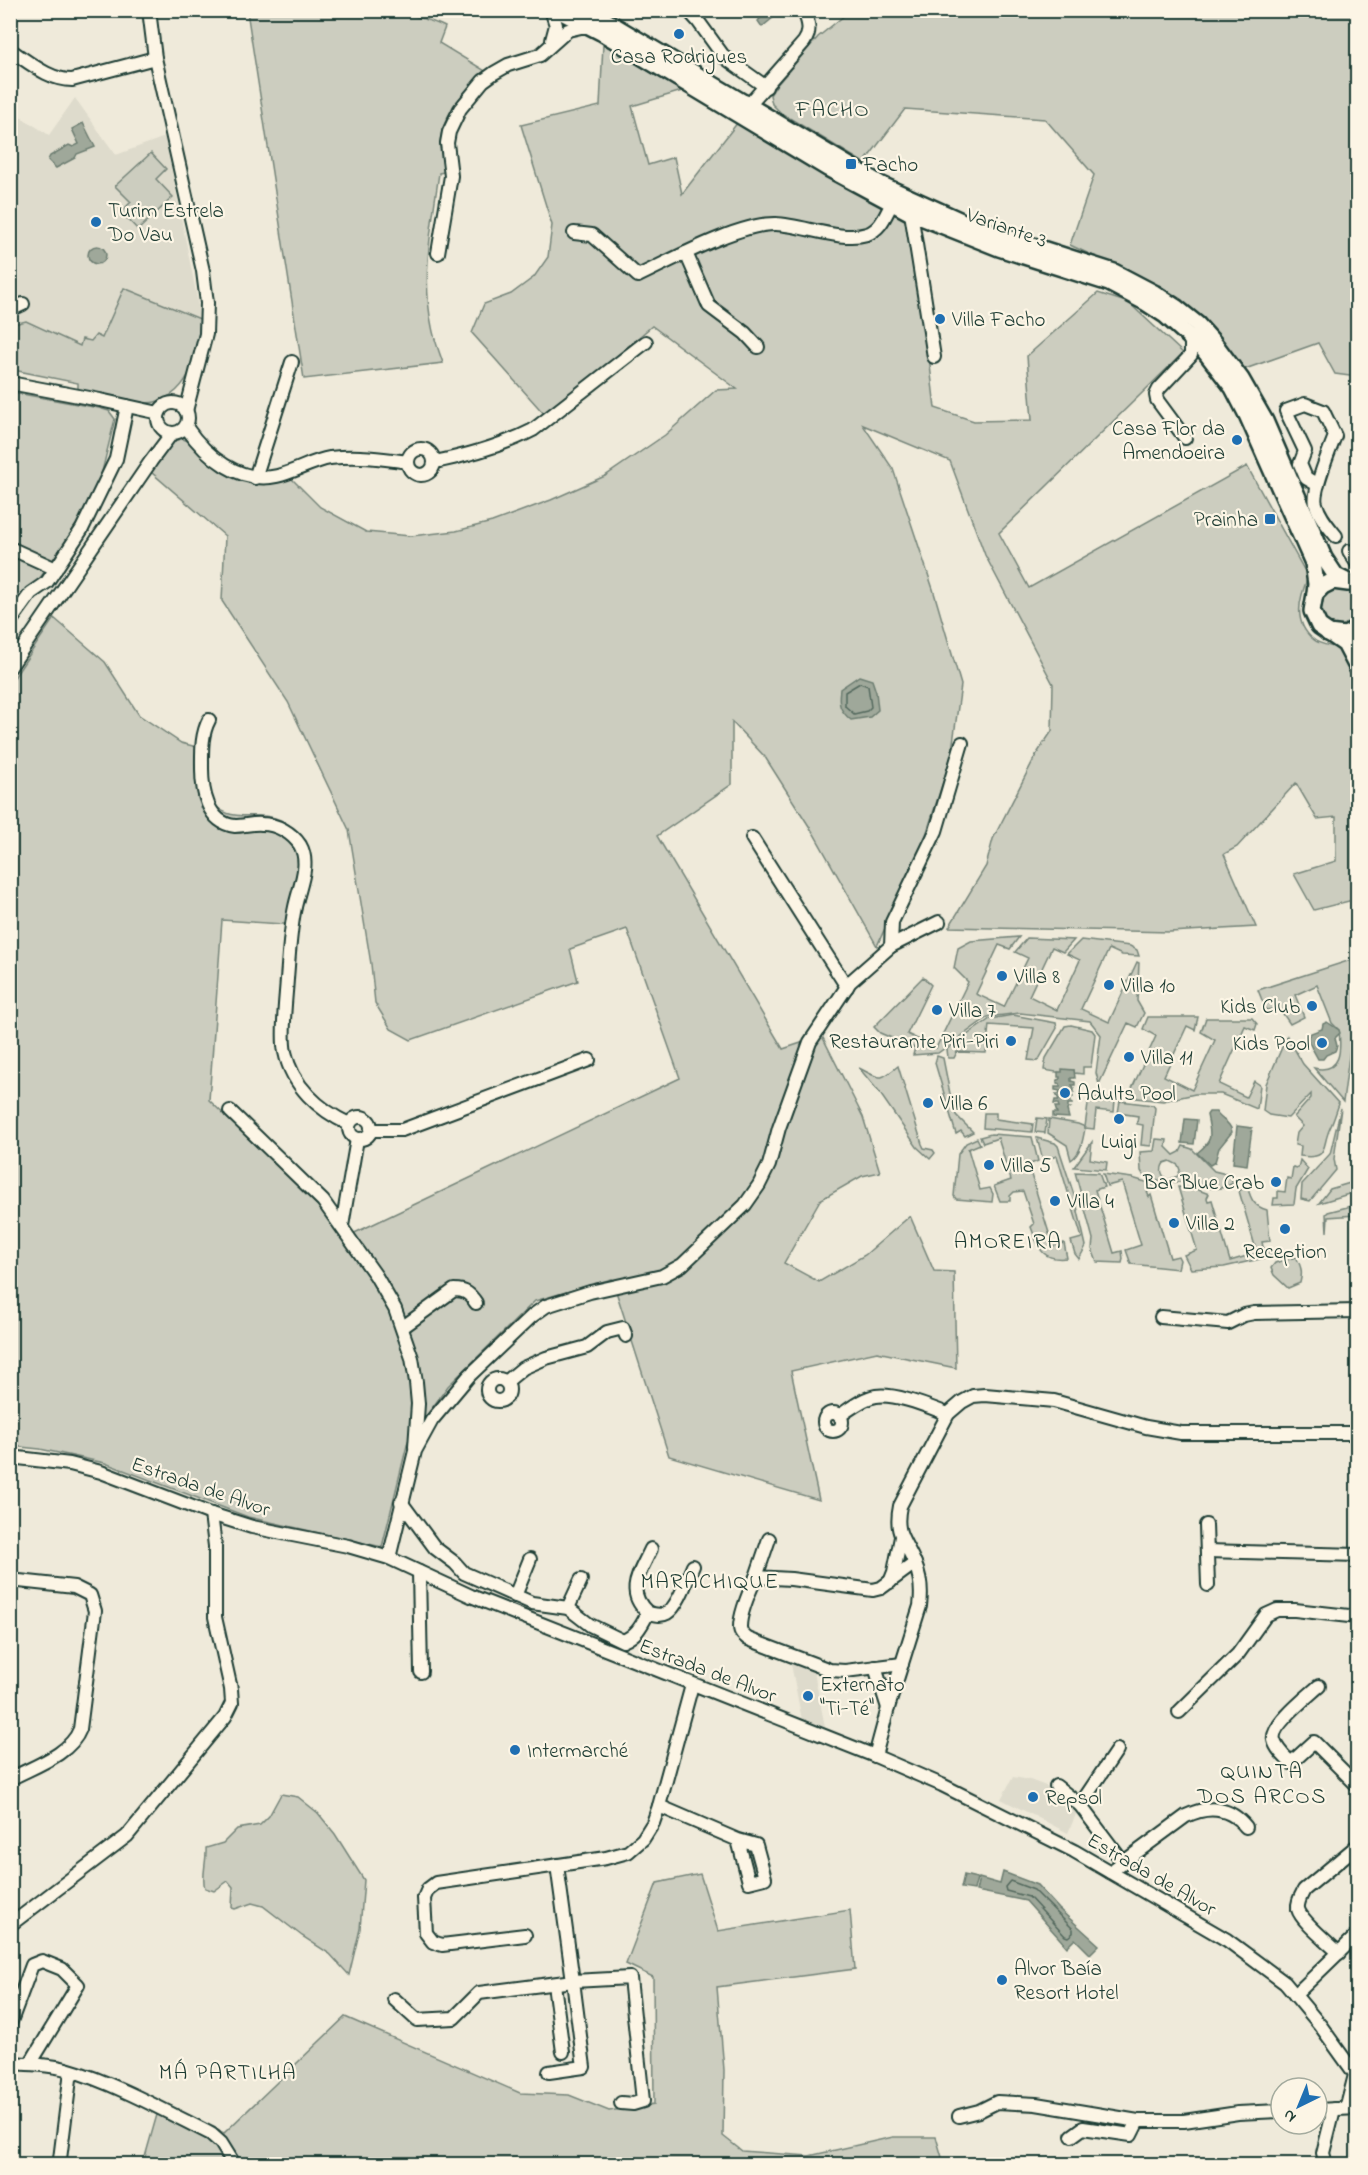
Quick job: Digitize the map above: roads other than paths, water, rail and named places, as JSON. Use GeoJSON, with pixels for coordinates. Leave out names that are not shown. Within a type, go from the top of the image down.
{"type":"FeatureCollection","features":[{"type":"Feature","properties":{"kind":"main road","name":"Variante 3"},"geometry":{"type":"LineString","coordinates":[[558,10],[591,27],[829,169],[911,213],[999,248],[1109,283],[1145,302],[1187,334],[1212,360],[1233,388],[1313,563],[1316,584],[1312,605],[1313,616],[1319,626],[1345,644],[1358,669]]}},
{"type":"Feature","properties":{"kind":"main road","name":"Variante 3"},"geometry":{"type":"LineString","coordinates":[[588,10],[880,184],[951,217],[1004,237],[1093,264],[1134,282],[1169,303],[1197,324],[1242,379],[1264,421],[1324,558],[1336,576],[1354,586]]}},
{"type":"Feature","properties":{"kind":"main road"},"geometry":{"type":"LineString","coordinates":[[1315,594],[1323,586],[1333,581],[1354,586]]}},
{"type":"Feature","properties":{"kind":"main road"},"geometry":{"type":"LineString","coordinates":[[1328,633],[1345,635],[1358,628]]}},
{"type":"Feature","properties":{"kind":"street"},"geometry":{"type":"LineString","coordinates":[[149,10],[156,58],[203,271],[207,303],[206,334],[186,411]]}},
{"type":"Feature","properties":{"kind":"street"},"geometry":{"type":"LineString","coordinates":[[546,50],[556,31],[555,18],[551,10]]}},
{"type":"Feature","properties":{"kind":"street"},"geometry":{"type":"LineString","coordinates":[[688,10],[724,57],[766,87]]}},
{"type":"Feature","properties":{"kind":"street"},"geometry":{"type":"LineString","coordinates":[[741,101],[753,100],[809,35],[804,12]]}},
{"type":"Feature","properties":{"kind":"street"},"geometry":{"type":"LineString","coordinates":[[438,253],[451,176],[447,143],[449,132],[460,109],[478,86],[494,73],[508,65],[540,55],[568,30],[591,27]]}},
{"type":"Feature","properties":{"kind":"street"},"geometry":{"type":"LineString","coordinates":[[10,50],[51,76],[62,80],[72,80],[156,58]]}},
{"type":"Feature","properties":{"kind":"street"},"geometry":{"type":"LineString","coordinates":[[766,87],[766,107],[780,124]]}},
{"type":"Feature","properties":{"kind":"street"},"geometry":{"type":"LineString","coordinates":[[574,233],[592,235],[638,276],[724,237],[760,225],[777,224],[856,237],[878,228],[892,203]]}},
{"type":"Feature","properties":{"kind":"street"},"geometry":{"type":"LineString","coordinates":[[911,213],[934,357]]}},
{"type":"Feature","properties":{"kind":"street"},"geometry":{"type":"LineString","coordinates":[[686,253],[709,306],[745,333],[758,347]]}},
{"type":"Feature","properties":{"kind":"street"},"geometry":{"type":"LineString","coordinates":[[10,310],[23,304]]}},
{"type":"Feature","properties":{"kind":"street"},"geometry":{"type":"LineString","coordinates":[[1185,364],[1192,351],[1187,334]]}},
{"type":"Feature","properties":{"kind":"street"},"geometry":{"type":"LineString","coordinates":[[435,462],[478,453],[534,430],[646,342]]}},
{"type":"Feature","properties":{"kind":"street"},"geometry":{"type":"LineString","coordinates":[[1185,438],[1157,400],[1156,395],[1159,389],[1185,364],[1199,357],[1212,360]]}},
{"type":"Feature","properties":{"kind":"street"},"geometry":{"type":"LineString","coordinates":[[255,478],[292,362]]}},
{"type":"Feature","properties":{"kind":"street"},"geometry":{"type":"LineString","coordinates":[[171,404],[194,380]]}},
{"type":"Feature","properties":{"kind":"street"},"geometry":{"type":"LineString","coordinates":[[10,383],[100,399],[159,413]]}},
{"type":"Feature","properties":{"kind":"street"},"geometry":{"type":"LineString","coordinates":[[1318,485],[1306,478],[1300,464],[1305,452],[1286,411],[1305,404],[1323,411],[1335,436],[1318,485],[1315,502],[1324,521],[1336,536]]}},
{"type":"Feature","properties":{"kind":"street"},"geometry":{"type":"LineString","coordinates":[[180,405],[186,411],[188,418],[186,427],[181,431],[166,431],[158,422],[159,413],[165,406],[180,405]]}},
{"type":"Feature","properties":{"kind":"street"},"geometry":{"type":"LineString","coordinates":[[10,622],[31,593],[47,582],[82,529],[116,459],[127,406]]}},
{"type":"Feature","properties":{"kind":"street"},"geometry":{"type":"LineString","coordinates":[[186,427],[217,462],[255,478],[276,476],[327,459],[357,456],[408,462]]}},
{"type":"Feature","properties":{"kind":"street"},"geometry":{"type":"LineString","coordinates":[[10,667],[151,460],[166,431]]}},
{"type":"Feature","properties":{"kind":"street"},"geometry":{"type":"LineString","coordinates":[[421,448],[431,453],[435,462],[430,472],[421,475],[411,471],[408,462],[412,452],[421,448]]}},
{"type":"Feature","properties":{"kind":"street"},"geometry":{"type":"LineString","coordinates":[[10,548],[56,569]]}},
{"type":"Feature","properties":{"kind":"street"},"geometry":{"type":"LineString","coordinates":[[1348,551],[1358,565]]}},
{"type":"Feature","properties":{"kind":"street"},"geometry":{"type":"LineString","coordinates":[[209,720],[203,730],[202,786],[212,812],[223,822],[233,826],[263,824],[285,830],[294,837],[304,854],[306,864],[292,918],[284,1051],[304,1091],[331,1115],[349,1124]]}},
{"type":"Feature","properties":{"kind":"street"},"geometry":{"type":"LineString","coordinates":[[891,946],[892,922],[936,831],[962,743]]}},
{"type":"Feature","properties":{"kind":"street"},"geometry":{"type":"LineString","coordinates":[[753,838],[847,987]]}},
{"type":"Feature","properties":{"kind":"street"},"geometry":{"type":"LineString","coordinates":[[415,1451],[432,1420],[469,1376],[532,1316],[546,1306],[590,1292],[662,1275],[682,1265],[745,1205],[769,1165],[779,1128],[810,1042],[847,987],[891,946],[939,922]]}},
{"type":"Feature","properties":{"kind":"street"},"geometry":{"type":"LineString","coordinates":[[371,1130],[402,1130],[589,1060]]}},
{"type":"Feature","properties":{"kind":"street"},"geometry":{"type":"LineString","coordinates":[[230,1111],[303,1180],[342,1226],[376,1276],[403,1328],[417,1382],[418,1404],[415,1451],[389,1558]]}},
{"type":"Feature","properties":{"kind":"street"},"geometry":{"type":"LineString","coordinates":[[363,1117],[370,1123],[371,1130],[366,1138],[357,1139],[350,1133],[349,1124],[354,1118],[363,1117]]}},
{"type":"Feature","properties":{"kind":"street"},"geometry":{"type":"LineString","coordinates":[[342,1226],[357,1139]]}},
{"type":"Feature","properties":{"kind":"street"},"geometry":{"type":"LineString","coordinates":[[403,1328],[454,1290],[463,1290],[476,1304]]}},
{"type":"Feature","properties":{"kind":"street"},"geometry":{"type":"LineString","coordinates":[[1161,1317],[1228,1323],[1254,1313],[1356,1310]]}},
{"type":"Feature","properties":{"kind":"street"},"geometry":{"type":"LineString","coordinates":[[506,1382],[523,1368],[546,1358],[587,1347],[607,1332],[623,1328],[626,1336]]}},
{"type":"Feature","properties":{"kind":"street"},"geometry":{"type":"LineString","coordinates":[[469,1376],[489,1383],[497,1379],[506,1382],[509,1388],[508,1395],[499,1402],[492,1400],[487,1395],[489,1383]]}},
{"type":"Feature","properties":{"kind":"street"},"geometry":{"type":"LineString","coordinates":[[839,1416],[862,1401],[877,1395],[923,1404],[948,1414]]}},
{"type":"Feature","properties":{"kind":"street"},"geometry":{"type":"LineString","coordinates":[[875,1756],[920,1606],[921,1581],[915,1563],[901,1537],[897,1520],[900,1506],[948,1414],[962,1402],[973,1396],[985,1395],[1054,1401],[1146,1427],[1181,1433],[1354,1434]]}},
{"type":"Feature","properties":{"kind":"street","name":"Estrada de Alvor"},"geometry":{"type":"LineString","coordinates":[[10,1457],[70,1464],[101,1472],[211,1514],[252,1527],[348,1546],[389,1558],[471,1596],[875,1756],[942,1785],[1074,1851],[1227,1940],[1285,1983],[1320,2025],[1355,2075]]}},
{"type":"Feature","properties":{"kind":"street"},"geometry":{"type":"LineString","coordinates":[[401,1502],[435,1548],[455,1563],[464,1574],[532,1603],[568,1608],[590,1625],[623,1641],[633,1636],[641,1628],[648,1613]]}},
{"type":"Feature","properties":{"kind":"street"},"geometry":{"type":"LineString","coordinates":[[10,1926],[127,1836],[225,1717],[232,1703],[215,1617],[215,1546],[211,1514]]}},
{"type":"Feature","properties":{"kind":"street"},"geometry":{"type":"LineString","coordinates":[[1206,1525],[1208,1585]]}},
{"type":"Feature","properties":{"kind":"street"},"geometry":{"type":"LineString","coordinates":[[890,1583],[896,1566],[901,1537]]}},
{"type":"Feature","properties":{"kind":"street"},"geometry":{"type":"LineString","coordinates":[[769,1539],[749,1592],[740,1628],[742,1635],[830,1670],[845,1671],[902,1664]]}},
{"type":"Feature","properties":{"kind":"street"},"geometry":{"type":"LineString","coordinates":[[651,1549],[635,1584],[635,1598],[648,1613],[658,1615],[668,1613],[676,1603],[693,1566]]}},
{"type":"Feature","properties":{"kind":"street"},"geometry":{"type":"LineString","coordinates":[[1207,1551],[1358,1555]]}},
{"type":"Feature","properties":{"kind":"street"},"geometry":{"type":"LineString","coordinates":[[515,1596],[530,1559]]}},
{"type":"Feature","properties":{"kind":"street"},"geometry":{"type":"LineString","coordinates":[[756,1577],[791,1579],[873,1590],[890,1583],[915,1563]]}},
{"type":"Feature","properties":{"kind":"street"},"geometry":{"type":"LineString","coordinates":[[419,1572],[421,1672]]}},
{"type":"Feature","properties":{"kind":"street"},"geometry":{"type":"LineString","coordinates":[[10,1580],[74,1587],[90,1595],[95,1611],[80,1729],[75,1741],[64,1750],[10,1779]]}},
{"type":"Feature","properties":{"kind":"street"},"geometry":{"type":"LineString","coordinates":[[568,1608],[581,1580]]}},
{"type":"Feature","properties":{"kind":"street"},"geometry":{"type":"LineString","coordinates":[[1179,1712],[1238,1654],[1266,1615],[1277,1610],[1295,1610],[1358,1617]]}},
{"type":"Feature","properties":{"kind":"street"},"geometry":{"type":"LineString","coordinates":[[875,1667],[888,1708]]}},
{"type":"Feature","properties":{"kind":"street"},"geometry":{"type":"LineString","coordinates":[[525,1935],[442,1945],[433,1942],[426,1933],[424,1898],[428,1889],[436,1883],[606,1858],[627,1851],[643,1839],[659,1806],[692,1684]]}},
{"type":"Feature","properties":{"kind":"street"},"geometry":{"type":"LineString","coordinates":[[1319,1686],[1281,1723],[1275,1731],[1274,1739],[1280,1752],[1291,1764],[1314,1742],[1358,1786]]}},
{"type":"Feature","properties":{"kind":"street"},"geometry":{"type":"LineString","coordinates":[[1080,1805],[1117,1750]]}},
{"type":"Feature","properties":{"kind":"street"},"geometry":{"type":"LineString","coordinates":[[1056,1786],[1080,1805],[1123,1862]]}},
{"type":"Feature","properties":{"kind":"street"},"geometry":{"type":"LineString","coordinates":[[659,1806],[738,1840]]}},
{"type":"Feature","properties":{"kind":"street"},"geometry":{"type":"LineString","coordinates":[[1110,1872],[1186,1816],[1195,1812],[1206,1809],[1225,1811],[1238,1816],[1246,1827]]}},
{"type":"Feature","properties":{"kind":"street"},"geometry":{"type":"LineString","coordinates":[[1339,1953],[1305,1920],[1298,1910],[1298,1900],[1304,1890],[1358,1845]]}},
{"type":"Feature","properties":{"kind":"street"},"geometry":{"type":"LineString","coordinates":[[549,2072],[584,2067],[557,1865]]}},
{"type":"Feature","properties":{"kind":"street"},"geometry":{"type":"LineString","coordinates":[[1295,1995],[1358,1934]]}},
{"type":"Feature","properties":{"kind":"street"},"geometry":{"type":"LineString","coordinates":[[10,2024],[32,1965],[42,1961],[62,1969],[78,1985],[30,2064]]}},
{"type":"Feature","properties":{"kind":"street"},"geometry":{"type":"LineString","coordinates":[[394,1999],[417,2020],[454,2018],[479,1993],[573,1981],[630,1978],[643,2101],[633,2104],[621,2103]]}},
{"type":"Feature","properties":{"kind":"street"},"geometry":{"type":"LineString","coordinates":[[554,1984],[563,2052]]}},
{"type":"Feature","properties":{"kind":"street"},"geometry":{"type":"LineString","coordinates":[[10,2063],[71,2071],[109,2086],[211,2134],[221,2143],[234,2164]]}},
{"type":"Feature","properties":{"kind":"street"},"geometry":{"type":"LineString","coordinates":[[60,2159],[71,2071]]}},
{"type":"Feature","properties":{"kind":"street"},"geometry":{"type":"LineString","coordinates":[[1326,2164],[1323,2153],[1348,2107],[1355,2075]]}},
{"type":"Feature","properties":{"kind":"street"},"geometry":{"type":"LineString","coordinates":[[960,2116],[979,2111],[997,2102],[1036,2104],[1138,2121],[1184,2121],[1238,2113],[1269,2112]]}},
{"type":"Feature","properties":{"kind":"street"},"geometry":{"type":"LineString","coordinates":[[1329,2109],[1348,2107]]}},
{"type":"Feature","properties":{"kind":"street"},"geometry":{"type":"LineString","coordinates":[[1072,2136],[1083,2128],[1131,2135],[1138,2121]]}},
{"type":"Feature","properties":{"kind":"water"},"geometry":{"type":"Polygon","coordinates":[[[766,11],[773,11],[774,17],[762,27],[758,21],[766,11]]]}},
{"type":"Feature","properties":{"kind":"water"},"geometry":{"type":"Polygon","coordinates":[[[83,123],[95,147],[77,154],[75,158],[56,168],[48,160],[50,156],[69,145],[73,147],[79,144],[72,129],[83,123]]]}},
{"type":"Feature","properties":{"kind":"water"},"geometry":{"type":"Polygon","coordinates":[[[97,246],[103,249],[106,255],[103,261],[97,264],[91,261],[88,255],[91,249],[97,246]]]}},
{"type":"Feature","properties":{"kind":"water"},"geometry":{"type":"Polygon","coordinates":[[[859,676],[872,680],[878,710],[870,717],[851,720],[840,706],[840,689],[859,676]]]}},
{"type":"Feature","properties":{"kind":"water","name":"Kids Pool"},"geometry":{"type":"Polygon","coordinates":[[[1327,1022],[1339,1030],[1340,1033],[1335,1038],[1337,1046],[1335,1051],[1323,1059],[1318,1059],[1307,1039],[1311,1033],[1322,1029],[1323,1024],[1327,1022]]]}},
{"type":"Feature","properties":{"kind":"water","name":"Adults Pool"},"geometry":{"type":"Polygon","coordinates":[[[1062,1069],[1074,1070],[1075,1078],[1071,1078],[1071,1081],[1075,1082],[1075,1085],[1072,1085],[1074,1092],[1071,1092],[1073,1097],[1070,1098],[1072,1104],[1068,1104],[1070,1108],[1067,1110],[1069,1118],[1053,1117],[1053,1113],[1057,1113],[1055,1107],[1059,1107],[1058,1104],[1054,1104],[1055,1100],[1059,1100],[1056,1094],[1060,1091],[1055,1090],[1055,1087],[1060,1087],[1057,1080],[1060,1079],[1058,1072],[1062,1072],[1062,1069]]]}},
{"type":"Feature","properties":{"kind":"water"},"geometry":{"type":"Polygon","coordinates":[[[1209,1112],[1216,1112],[1230,1126],[1232,1132],[1219,1148],[1215,1162],[1210,1165],[1197,1153],[1209,1141],[1210,1128],[1207,1115],[1209,1112]]]}},
{"type":"Feature","properties":{"kind":"water"},"geometry":{"type":"Polygon","coordinates":[[[1185,1119],[1197,1120],[1194,1144],[1182,1143],[1185,1119]]]}},
{"type":"Feature","properties":{"kind":"water"},"geometry":{"type":"Polygon","coordinates":[[[1237,1126],[1252,1128],[1247,1165],[1233,1163],[1237,1126]]]}},
{"type":"Feature","properties":{"kind":"water"},"geometry":{"type":"Polygon","coordinates":[[[1003,1872],[1037,1885],[1059,1909],[1099,1945],[1090,1954],[1075,1939],[1067,1947],[1026,1901],[976,1891],[979,1878],[1000,1884],[1003,1872]]]}},
{"type":"Feature","properties":{"kind":"water"},"geometry":{"type":"Polygon","coordinates":[[[964,1875],[977,1878],[974,1890],[961,1888],[964,1875]]]}},
{"type":"Feature","properties":{"kind":"place","name":"Casa Rodrigues"},"geometry":{"type":"Point","coordinates":[679,34]}},
{"type":"Feature","properties":{"kind":"place","name":"Facho"},"geometry":{"type":"Point","coordinates":[851,164]}},
{"type":"Feature","properties":{"kind":"place","name":"Turim Estrela Do Vau"},"geometry":{"type":"Point","coordinates":[96,222]}},
{"type":"Feature","properties":{"kind":"place","name":"Villa Facho"},"geometry":{"type":"Point","coordinates":[940,319]}},
{"type":"Feature","properties":{"kind":"place","name":"Casa Flor da Amendoeira"},"geometry":{"type":"Point","coordinates":[1237,440]}},
{"type":"Feature","properties":{"kind":"place","name":"Prainha"},"geometry":{"type":"Point","coordinates":[1270,519]}},
{"type":"Feature","properties":{"kind":"place","name":"Villa 8"},"geometry":{"type":"Point","coordinates":[1002,976]}},
{"type":"Feature","properties":{"kind":"place","name":"Villa 10"},"geometry":{"type":"Point","coordinates":[1109,985]}},
{"type":"Feature","properties":{"kind":"place","name":"Kids Club"},"geometry":{"type":"Point","coordinates":[1312,1006]}},
{"type":"Feature","properties":{"kind":"place","name":"Villa 7"},"geometry":{"type":"Point","coordinates":[937,1010]}},
{"type":"Feature","properties":{"kind":"place","name":"Restaurante Piri-Piri"},"geometry":{"type":"Point","coordinates":[1011,1041]}},
{"type":"Feature","properties":{"kind":"place","name":"Kids Pool"},"geometry":{"type":"Point","coordinates":[1322,1043]}},
{"type":"Feature","properties":{"kind":"place","name":"Villa 11"},"geometry":{"type":"Point","coordinates":[1129,1057]}},
{"type":"Feature","properties":{"kind":"place","name":"Adults Pool"},"geometry":{"type":"Point","coordinates":[1065,1093]}},
{"type":"Feature","properties":{"kind":"place","name":"Villa 6"},"geometry":{"type":"Point","coordinates":[928,1103]}},
{"type":"Feature","properties":{"kind":"place","name":"Luigi"},"geometry":{"type":"Point","coordinates":[1119,1119]}},
{"type":"Feature","properties":{"kind":"place","name":"Villa 5"},"geometry":{"type":"Point","coordinates":[989,1165]}},
{"type":"Feature","properties":{"kind":"place","name":"Bar Blue Crab"},"geometry":{"type":"Point","coordinates":[1276,1182]}},
{"type":"Feature","properties":{"kind":"place","name":"Villa 4"},"geometry":{"type":"Point","coordinates":[1055,1201]}},
{"type":"Feature","properties":{"kind":"place","name":"Villa 2"},"geometry":{"type":"Point","coordinates":[1174,1223]}},
{"type":"Feature","properties":{"kind":"place","name":"Reception"},"geometry":{"type":"Point","coordinates":[1285,1229]}},
{"type":"Feature","properties":{"kind":"place","name":"Externato \"Ti-Té\""},"geometry":{"type":"Point","coordinates":[808,1696]}},
{"type":"Feature","properties":{"kind":"place","name":"Intermarché"},"geometry":{"type":"Point","coordinates":[515,1750]}},
{"type":"Feature","properties":{"kind":"place","name":"Repsol"},"geometry":{"type":"Point","coordinates":[1033,1797]}},
{"type":"Feature","properties":{"kind":"place","name":"Alvor Baía Resort Hotel"},"geometry":{"type":"Point","coordinates":[1002,1980]}},
{"type":"Feature","properties":{"kind":"district","name":"FACHO"},"geometry":{"type":"Point","coordinates":[833,108]}},
{"type":"Feature","properties":{"kind":"district","name":"AMOREIRA"},"geometry":{"type":"Point","coordinates":[1008,1240]}},
{"type":"Feature","properties":{"kind":"district","name":"MARACHIQUE"},"geometry":{"type":"Point","coordinates":[710,1580]}},
{"type":"Feature","properties":{"kind":"district","name":"QUINTA DOS ARCOS"},"geometry":{"type":"Point","coordinates":[1262,1782]}},
{"type":"Feature","properties":{"kind":"district","name":"MÁ PARTILHA"},"geometry":{"type":"Point","coordinates":[228,2071]}}]}
